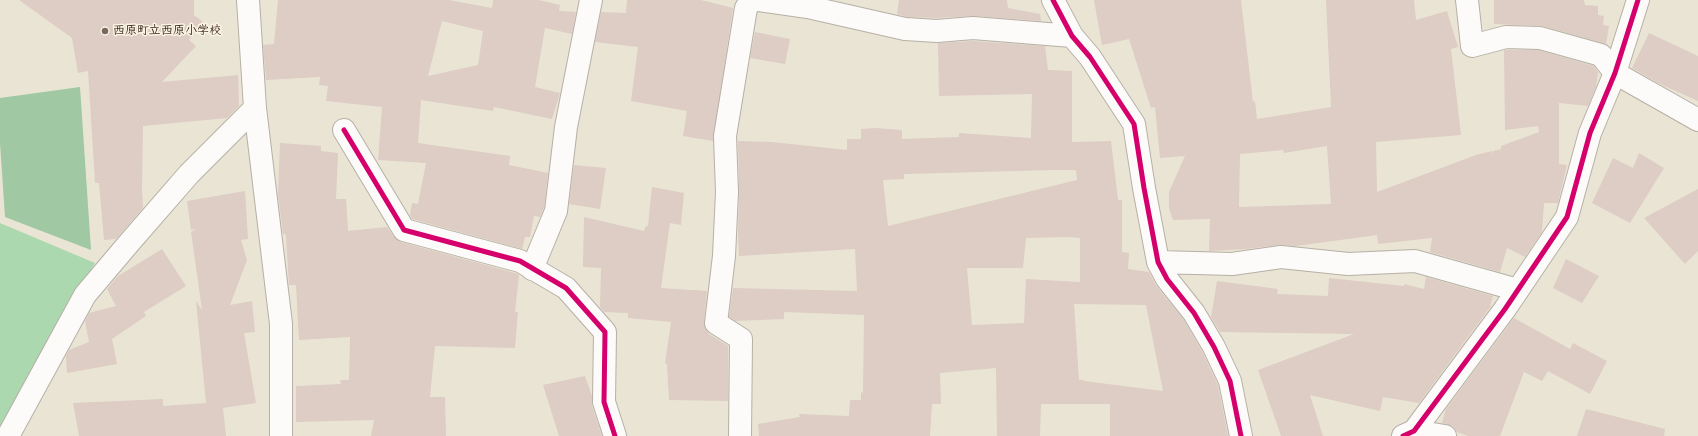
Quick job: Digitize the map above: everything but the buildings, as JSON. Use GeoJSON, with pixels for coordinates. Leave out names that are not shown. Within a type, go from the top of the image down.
{"type":"FeatureCollection","features":[{"type":"Feature","properties":{"kind":"street"},"geometry":{"type":"LineString","coordinates":[[248,0],[255,108],[281,324],[281,436]]}},
{"type":"Feature","properties":{"kind":"street"},"geometry":{"type":"LineString","coordinates":[[532,268],[556,211],[566,127],[591,0]]}},
{"type":"Feature","properties":{"kind":"street"},"geometry":{"type":"LineString","coordinates":[[740,436],[741,339],[716,323],[724,256],[727,192],[725,136],[746,8],[752,0]]}},
{"type":"Feature","properties":{"kind":"street"},"geometry":{"type":"LineString","coordinates":[[759,0],[808,7],[905,29],[937,31],[973,28],[1072,36]]}},
{"type":"Feature","properties":{"kind":"street"},"geometry":{"type":"LineString","coordinates":[[1053,0],[1072,36],[1090,57],[1134,124],[1158,262],[1167,280],[1194,313],[1214,347],[1230,382],[1241,436]]}},
{"type":"Feature","properties":{"kind":"street"},"geometry":{"type":"LineString","coordinates":[[1467,0],[1472,46],[1506,37],[1540,38],[1601,55],[1615,73],[1698,120]]}},
{"type":"Feature","properties":{"kind":"street"},"geometry":{"type":"LineString","coordinates":[[1409,434],[1518,290],[1567,217],[1590,133],[1615,73],[1638,0]]}},
{"type":"Feature","properties":{"kind":"street"},"geometry":{"type":"LineString","coordinates":[[8,436],[86,295],[129,243],[190,174],[255,108]]}},
{"type":"Feature","properties":{"kind":"street"},"geometry":{"type":"LineString","coordinates":[[344,130],[404,230],[520,261],[566,288],[605,332],[604,402],[616,436]]}},
{"type":"Feature","properties":{"kind":"street"},"geometry":{"type":"LineString","coordinates":[[1158,262],[1232,264],[1281,257],[1348,264],[1416,261],[1518,290]]}},
{"type":"Feature","properties":{"kind":"street"},"geometry":{"type":"LineString","coordinates":[[1409,434],[1445,436]]}},
{"type":"Feature","properties":{"kind":"green space"},"geometry":{"type":"Polygon","coordinates":[[[80,87],[91,250],[5,217],[0,143],[0,98],[80,87]]]}},
{"type":"Feature","properties":{"kind":"green space"},"geometry":{"type":"Polygon","coordinates":[[[0,223],[95,263],[0,426],[0,223]]]}},
{"type":"Feature","properties":{"kind":"cycle path"},"geometry":{"type":"LineString","coordinates":[[1053,0],[1072,36],[1090,57],[1134,124],[1158,262],[1167,279],[1194,313],[1214,347],[1230,381],[1241,436]]}},
{"type":"Feature","properties":{"kind":"cycle path"},"geometry":{"type":"LineString","coordinates":[[1403,436],[1414,431],[1505,309],[1567,217],[1590,133],[1615,73],[1638,0]]}},
{"type":"Feature","properties":{"kind":"cycle path"},"geometry":{"type":"LineString","coordinates":[[344,130],[404,230],[520,261],[566,288],[605,332],[604,402],[615,436]]}},
{"type":"Feature","properties":{"kind":"place","name":"西原町立西原小学校"},"geometry":{"type":"Point","coordinates":[105,31]}}]}
